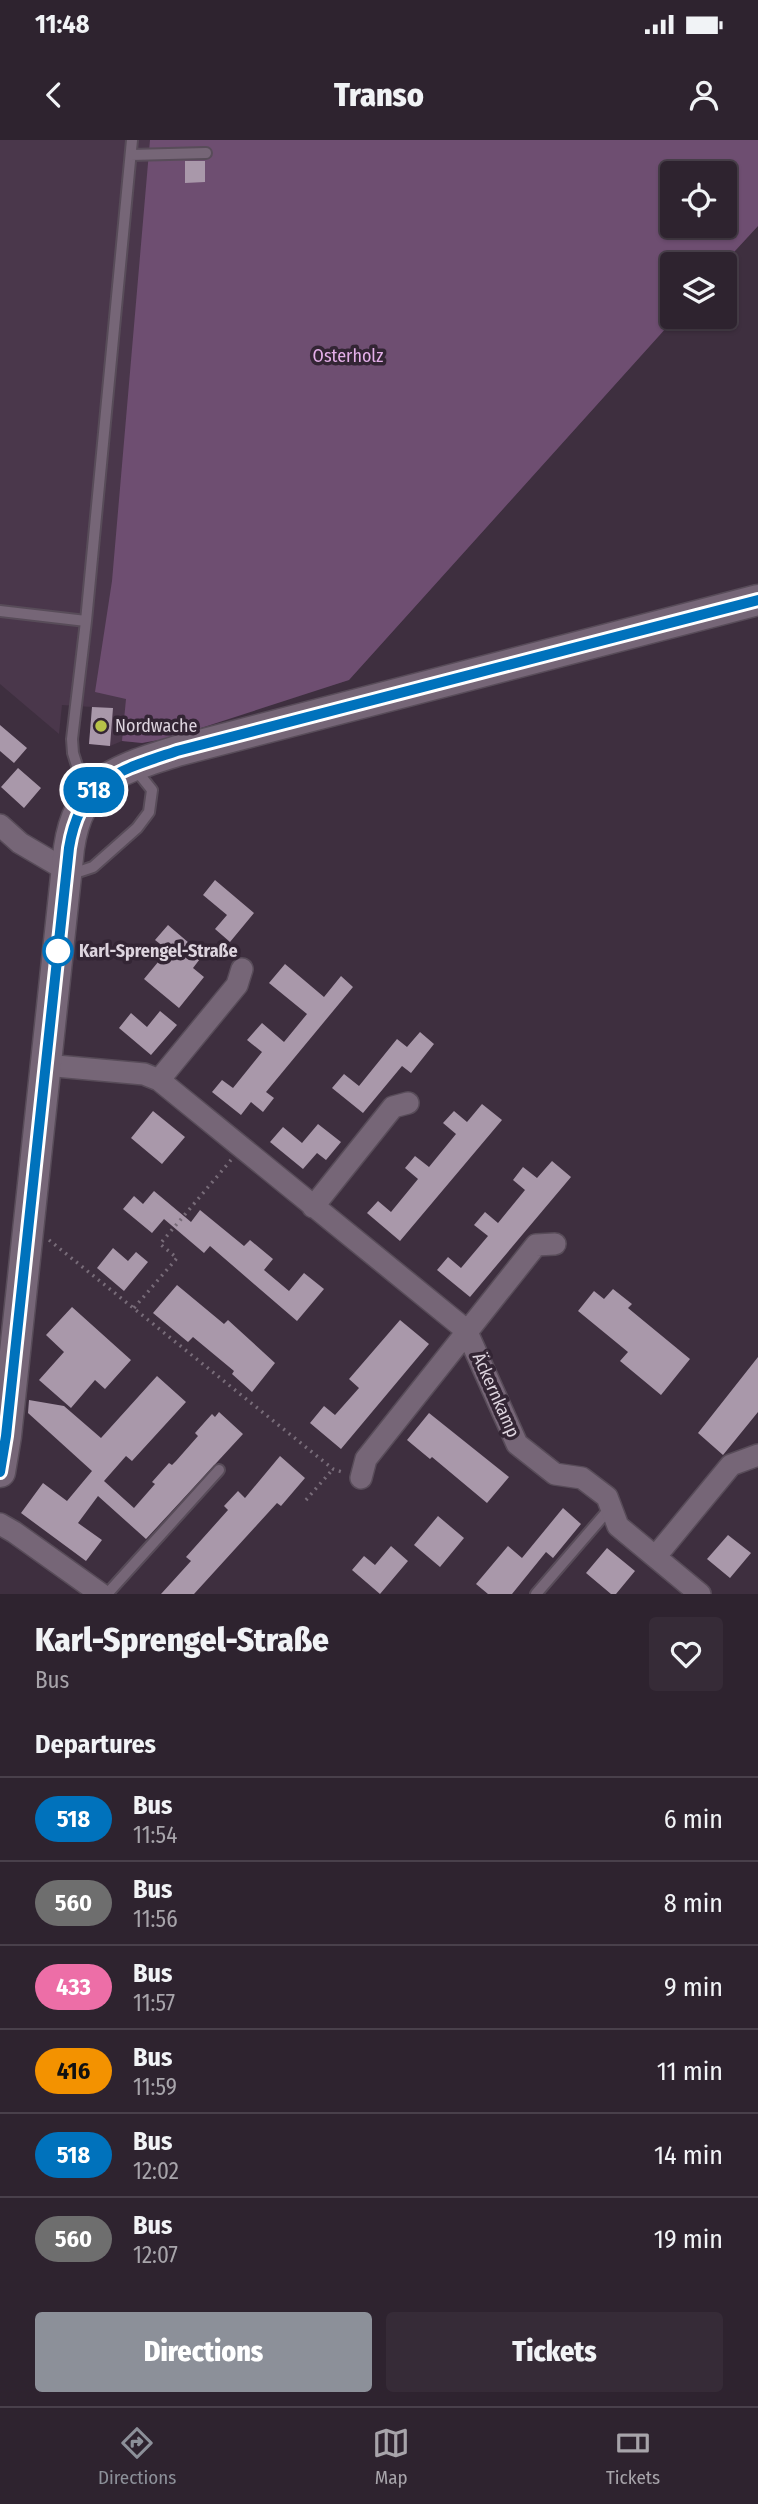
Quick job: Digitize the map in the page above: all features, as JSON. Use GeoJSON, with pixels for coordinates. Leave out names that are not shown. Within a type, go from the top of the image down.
{"type":"FeatureCollection","features":[{"type":"Feature","properties":{"kind":"main road"},"geometry":{"type":"LineString","coordinates":[[0,1472],[6,1436],[10,1336],[27,1232],[66,870],[72,826],[87,797],[103,781],[127,768],[177,751],[758,600]]}},
{"type":"Feature","properties":{"kind":"street"},"geometry":{"type":"LineString","coordinates":[[0,825],[20,843],[66,870]]}},
{"type":"Feature","properties":{"kind":"street"},"geometry":{"type":"LineString","coordinates":[[159,1080],[237,985],[242,969]]}},
{"type":"Feature","properties":{"kind":"street","name":"Äckernkamp"},"geometry":{"type":"LineString","coordinates":[[45,1065],[144,1074],[159,1080],[242,1147],[466,1330],[517,1444],[555,1475],[582,1478],[607,1497],[618,1525],[700,1594]]}},
{"type":"Feature","properties":{"kind":"street"},"geometry":{"type":"LineString","coordinates":[[313,1207],[393,1107],[408,1102]]}},
{"type":"Feature","properties":{"kind":"street","name":"Äckernkamp"},"geometry":{"type":"LineString","coordinates":[[361,1478],[366,1459],[536,1245],[555,1244]]}},
{"type":"Feature","properties":{"kind":"street"},"geometry":{"type":"LineString","coordinates":[[656,1556],[731,1465],[758,1455]]}},
{"type":"Feature","properties":{"kind":"street"},"geometry":{"type":"LineString","coordinates":[[0,1524],[101,1594]]}},
{"type":"Feature","properties":{"kind":"lane"},"geometry":{"type":"LineString","coordinates":[[87,797],[73,753],[72,739],[86,621],[132,140]]}},
{"type":"Feature","properties":{"kind":"lane"},"geometry":{"type":"LineString","coordinates":[[131,155],[206,153]]}},
{"type":"Feature","properties":{"kind":"lane"},"geometry":{"type":"LineString","coordinates":[[0,611],[86,621]]}},
{"type":"Feature","properties":{"kind":"lane"},"geometry":{"type":"LineString","coordinates":[[66,870],[78,872],[93,867],[136,828],[149,812],[152,790],[140,775],[127,768]]}},
{"type":"Feature","properties":{"kind":"lane"},"geometry":{"type":"LineString","coordinates":[[107,1594],[219,1470]]}},
{"type":"Feature","properties":{"kind":"lane"},"geometry":{"type":"LineString","coordinates":[[536,1594],[611,1507]]}},
{"type":"Feature","properties":{"kind":"path"},"geometry":{"type":"LineString","coordinates":[[134,1308],[177,1258],[160,1244],[242,1147]]}},
{"type":"Feature","properties":{"kind":"path"},"geometry":{"type":"LineString","coordinates":[[27,1232],[53,1242],[334,1469],[361,1478]]}},
{"type":"Feature","properties":{"kind":"path"},"geometry":{"type":"LineString","coordinates":[[306,1500],[334,1469]]}},
{"type":"Feature","properties":{"kind":"shaded area","name":"Osterholz"},"geometry":{"type":"Polygon","coordinates":[[[0,140],[758,140],[758,226],[734,252],[660,252],[660,329],[665,329],[349,680],[142,743],[122,741],[110,746],[89,744],[92,707],[62,705],[59,734],[0,684],[0,140]]]}},
{"type":"Feature","properties":{"kind":"green space","name":"Osterholz"},"geometry":{"type":"Polygon","coordinates":[[[150,140],[758,140],[758,226],[734,252],[660,252],[660,329],[665,329],[349,680],[170,738],[142,743],[122,741],[126,699],[95,692],[112,581],[150,140]]]}},
{"type":"Feature","properties":{"kind":"building"},"geometry":{"type":"Polygon","coordinates":[[[185,161],[205,161],[205,182],[185,183],[185,161]]]}},
{"type":"Feature","properties":{"kind":"building","name":"Nordwache"},"geometry":{"type":"Polygon","coordinates":[[[92,707],[113,708],[110,746],[89,744],[92,707]]]}},
{"type":"Feature","properties":{"kind":"building"},"geometry":{"type":"Polygon","coordinates":[[[0,725],[27,748],[14,763],[0,751],[0,725]]]}},
{"type":"Feature","properties":{"kind":"building"},"geometry":{"type":"Polygon","coordinates":[[[18,768],[41,788],[24,808],[1,787],[18,768]]]}},
{"type":"Feature","properties":{"kind":"building"},"geometry":{"type":"Polygon","coordinates":[[[215,880],[254,913],[230,942],[215,929],[227,915],[203,895],[215,880]]]}},
{"type":"Feature","properties":{"kind":"building"},"geometry":{"type":"Polygon","coordinates":[[[168,925],[203,955],[193,968],[204,977],[179,1008],[144,979],[168,950],[155,940],[168,925]]]}},
{"type":"Feature","properties":{"kind":"building"},"geometry":{"type":"Polygon","coordinates":[[[285,964],[324,997],[341,976],[353,987],[266,1092],[274,1098],[263,1112],[251,1102],[241,1115],[212,1092],[222,1080],[233,1088],[262,1052],[247,1040],[262,1023],[284,1042],[307,1014],[269,983],[285,964]]]}},
{"type":"Feature","properties":{"kind":"building"},"geometry":{"type":"Polygon","coordinates":[[[160,1011],[177,1025],[151,1055],[119,1028],[131,1013],[147,1027],[160,1011]]]}},
{"type":"Feature","properties":{"kind":"building"},"geometry":{"type":"Polygon","coordinates":[[[420,1032],[434,1044],[411,1073],[402,1066],[363,1113],[332,1088],[344,1074],[359,1086],[397,1039],[407,1047],[420,1032]]]}},
{"type":"Feature","properties":{"kind":"building"},"geometry":{"type":"Polygon","coordinates":[[[482,1104],[502,1120],[400,1241],[367,1213],[378,1201],[391,1212],[418,1179],[405,1168],[415,1156],[429,1167],[456,1134],[443,1123],[454,1111],[467,1122],[482,1104]]]}},
{"type":"Feature","properties":{"kind":"building"},"geometry":{"type":"Polygon","coordinates":[[[153,1111],[185,1137],[162,1164],[131,1138],[153,1111]]]}},
{"type":"Feature","properties":{"kind":"building"},"geometry":{"type":"Polygon","coordinates":[[[318,1124],[341,1142],[326,1160],[317,1153],[303,1169],[270,1142],[283,1127],[302,1143],[318,1124]]]}},
{"type":"Feature","properties":{"kind":"building"},"geometry":{"type":"Polygon","coordinates":[[[552,1161],[571,1177],[470,1297],[437,1270],[448,1257],[461,1268],[488,1236],[474,1225],[485,1212],[498,1223],[525,1190],[513,1180],[523,1167],[537,1178],[552,1161]]]}},
{"type":"Feature","properties":{"kind":"building"},"geometry":{"type":"Polygon","coordinates":[[[154,1191],[191,1222],[200,1210],[244,1246],[250,1240],[273,1259],[264,1270],[289,1291],[304,1273],[324,1289],[297,1321],[210,1246],[204,1253],[164,1219],[152,1233],[123,1209],[134,1196],[143,1204],[154,1191]]]}},
{"type":"Feature","properties":{"kind":"building"},"geometry":{"type":"Polygon","coordinates":[[[113,1248],[128,1261],[136,1252],[148,1262],[124,1291],[97,1268],[113,1248]]]}},
{"type":"Feature","properties":{"kind":"building"},"geometry":{"type":"Polygon","coordinates":[[[177,1285],[224,1324],[228,1320],[275,1363],[252,1392],[232,1374],[234,1371],[193,1337],[188,1342],[153,1313],[177,1285]]]}},
{"type":"Feature","properties":{"kind":"building"},"geometry":{"type":"Polygon","coordinates":[[[613,1289],[632,1304],[628,1308],[690,1359],[661,1395],[620,1361],[628,1352],[578,1311],[594,1291],[604,1299],[613,1289]]]}},
{"type":"Feature","properties":{"kind":"building"},"geometry":{"type":"Polygon","coordinates":[[[72,1307],[131,1360],[105,1389],[95,1380],[71,1408],[39,1380],[64,1352],[46,1335],[72,1307]]]}},
{"type":"Feature","properties":{"kind":"building"},"geometry":{"type":"Polygon","coordinates":[[[400,1320],[429,1344],[341,1449],[310,1423],[324,1406],[335,1415],[359,1388],[349,1379],[400,1320]]]}},
{"type":"Feature","properties":{"kind":"building"},"geometry":{"type":"Polygon","coordinates":[[[758,1357],[758,1412],[723,1455],[698,1433],[758,1357]]]}},
{"type":"Feature","properties":{"kind":"building"},"geometry":{"type":"Polygon","coordinates":[[[157,1376],[186,1402],[132,1461],[126,1456],[104,1481],[134,1508],[155,1484],[152,1482],[169,1463],[172,1465],[176,1461],[198,1436],[195,1433],[212,1414],[215,1417],[219,1412],[243,1434],[146,1539],[98,1496],[78,1523],[102,1540],[86,1561],[21,1513],[43,1483],[67,1501],[92,1471],[28,1413],[29,1400],[64,1406],[101,1438],[157,1376]]]}},
{"type":"Feature","properties":{"kind":"building"},"geometry":{"type":"Polygon","coordinates":[[[429,1413],[509,1477],[487,1503],[432,1457],[430,1459],[407,1440],[429,1413]]]}},
{"type":"Feature","properties":{"kind":"building"},"geometry":{"type":"Polygon","coordinates":[[[280,1456],[305,1478],[281,1506],[277,1503],[194,1594],[161,1594],[191,1561],[186,1557],[228,1510],[224,1506],[238,1491],[245,1498],[280,1456]]]}},
{"type":"Feature","properties":{"kind":"building"},"geometry":{"type":"Polygon","coordinates":[[[563,1508],[581,1524],[553,1558],[546,1552],[512,1594],[488,1594],[476,1584],[508,1546],[522,1558],[563,1508]]]}},
{"type":"Feature","properties":{"kind":"building"},"geometry":{"type":"Polygon","coordinates":[[[438,1516],[464,1538],[440,1567],[414,1545],[438,1516]]]}},
{"type":"Feature","properties":{"kind":"building"},"geometry":{"type":"Polygon","coordinates":[[[728,1535],[751,1553],[730,1578],[707,1559],[728,1535]]]}},
{"type":"Feature","properties":{"kind":"building"},"geometry":{"type":"Polygon","coordinates":[[[391,1546],[408,1561],[380,1594],[352,1570],[364,1556],[375,1565],[391,1546]]]}},
{"type":"Feature","properties":{"kind":"building"},"geometry":{"type":"Polygon","coordinates":[[[607,1548],[635,1571],[616,1594],[611,1594],[586,1573],[607,1548]]]}},
{"type":"Feature","properties":{"kind":"bus line","name":"518"},"geometry":{"type":"LineString","coordinates":[[0,1472],[69,848],[72,826],[87,797],[103,781],[115,774],[177,751],[758,600]]}},
{"type":"Feature","properties":{"kind":"place","name":"Nordwache"},"geometry":{"type":"Point","coordinates":[101,726]}},
{"type":"Feature","properties":{"kind":"place","name":"Karl-Sprengel-Straße"},"geometry":{"type":"Point","coordinates":[58,951]}}]}
